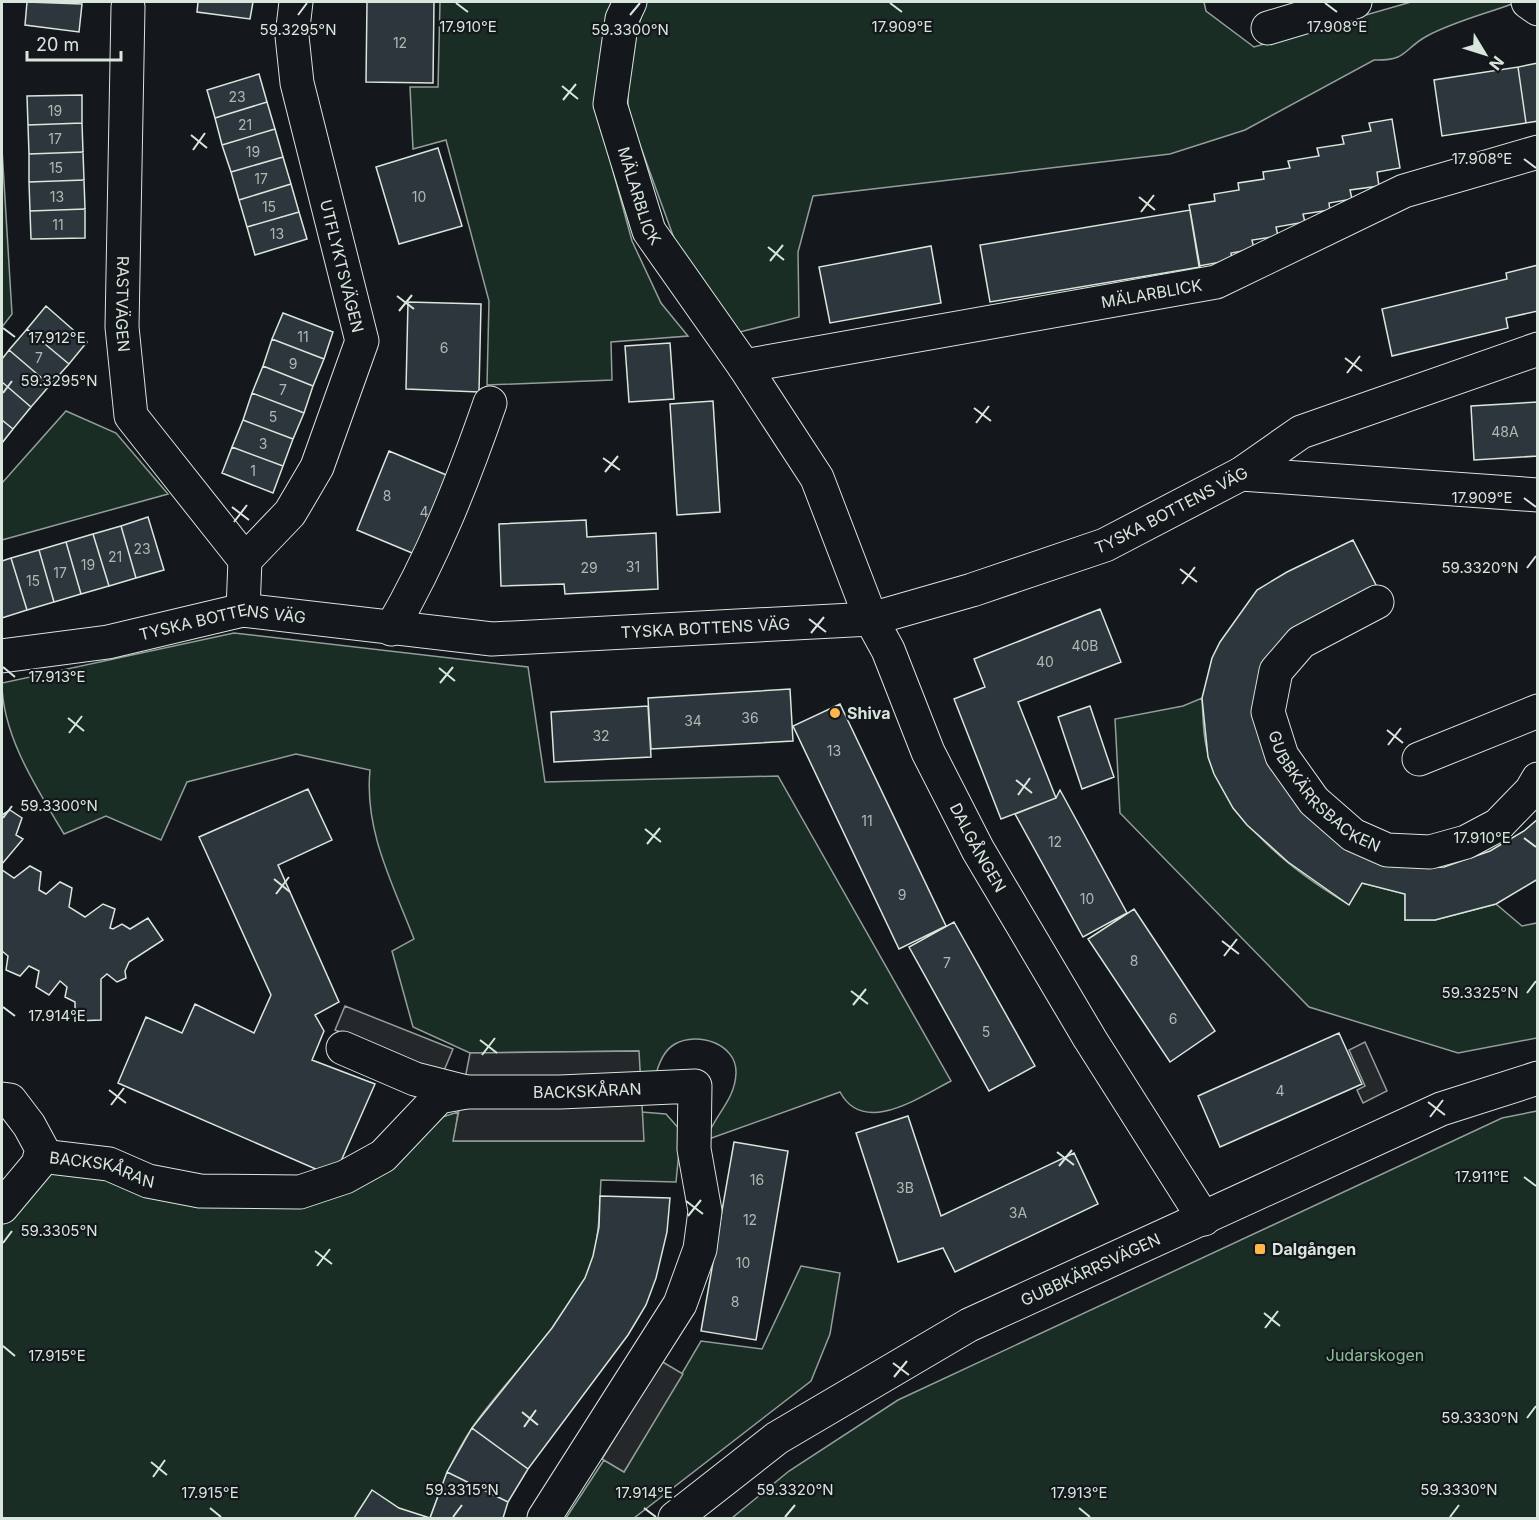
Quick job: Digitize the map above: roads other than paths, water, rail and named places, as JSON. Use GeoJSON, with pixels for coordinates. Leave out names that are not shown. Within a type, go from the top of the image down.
{"type":"FeatureCollection","features":[{"type":"Feature","properties":{"kind":"street","name":"UTFLYKTSVÄGEN"},"geometry":{"type":"LineString","coordinates":[[245,560],[290,513],[316,467],[362,341],[297,83],[292,36],[296,2]]}},
{"type":"Feature","properties":{"kind":"street","name":"MÄLARBLICK"},"geometry":{"type":"LineString","coordinates":[[630,2],[622,20],[610,104],[649,231],[744,366],[817,478],[871,619]]}},
{"type":"Feature","properties":{"kind":"street"},"geometry":{"type":"LineString","coordinates":[[1268,28],[1355,2]]}},
{"type":"Feature","properties":{"kind":"street"},"geometry":{"type":"LineString","coordinates":[[1528,2],[1538,9]]}},
{"type":"Feature","properties":{"kind":"street","name":"RASTVÄGEN"},"geometry":{"type":"LineString","coordinates":[[128,7],[122,327],[131,416],[245,560]]}},
{"type":"Feature","properties":{"kind":"street","name":"MÄLARBLICK"},"geometry":{"type":"LineString","coordinates":[[744,366],[1216,282],[1404,191],[1538,152]]}},
{"type":"Feature","properties":{"kind":"street","name":"TYSKA BOTTENS VÄG"},"geometry":{"type":"LineString","coordinates":[[2,656],[108,642],[243,610],[492,639],[871,619],[972,590],[1105,545],[1241,474],[1301,432],[1538,349]]}},
{"type":"Feature","properties":{"kind":"street"},"geometry":{"type":"LineString","coordinates":[[391,629],[425,567],[464,477],[490,403]]}},
{"type":"Feature","properties":{"kind":"street"},"geometry":{"type":"LineString","coordinates":[[1241,474],[1538,495]]}},
{"type":"Feature","properties":{"kind":"street"},"geometry":{"type":"LineString","coordinates":[[243,610],[245,560]]}},
{"type":"Feature","properties":{"kind":"street","name":"GUBBKÄRRSBACKEN"},"geometry":{"type":"LineString","coordinates":[[1377,602],[1301,642],[1276,671],[1268,712],[1282,756],[1314,801],[1353,835],[1370,843],[1387,850],[1430,852],[1466,842],[1498,825],[1531,791],[1538,779]]}},
{"type":"Feature","properties":{"kind":"street","name":"DALGÅNGEN"},"geometry":{"type":"LineString","coordinates":[[871,619],[888,650],[928,752],[978,850],[1090,1038],[1204,1219]]}},
{"type":"Feature","properties":{"kind":"street"},"geometry":{"type":"LineString","coordinates":[[1419,759],[1538,711]]}},
{"type":"Feature","properties":{"kind":"street"},"geometry":{"type":"LineString","coordinates":[[343,1048],[415,1079],[466,1092]]}},
{"type":"Feature","properties":{"kind":"street","name":"GUBBKÄRRSVÄGEN"},"geometry":{"type":"LineString","coordinates":[[675,1518],[777,1437],[969,1325],[1441,1109],[1538,1078]]}},
{"type":"Feature","properties":{"kind":"street","name":"BACKSKÅRAN"},"geometry":{"type":"LineString","coordinates":[[41,1156],[109,1164],[148,1181],[200,1191],[300,1192],[345,1178],[383,1156],[440,1097],[466,1092],[560,1092],[695,1086],[694,1149],[705,1211],[700,1249],[680,1304],[544,1518]]}},
{"type":"Feature","properties":{"kind":"street","name":"BACKSKÅRAN"},"geometry":{"type":"LineString","coordinates":[[2,1100],[10,1100],[29,1125],[42,1149],[41,1156],[18,1190],[2,1207]]}},
{"type":"Feature","properties":{"kind":"place","name":"Shiva"},"geometry":{"type":"Point","coordinates":[835,713]}},
{"type":"Feature","properties":{"kind":"place","name":"Dalgången"},"geometry":{"type":"Point","coordinates":[1260,1249]}},
{"type":"Feature","properties":{"kind":"park label","name":"Judarskogen"},"geometry":{"type":"Point","coordinates":[1375,1355]}}]}
